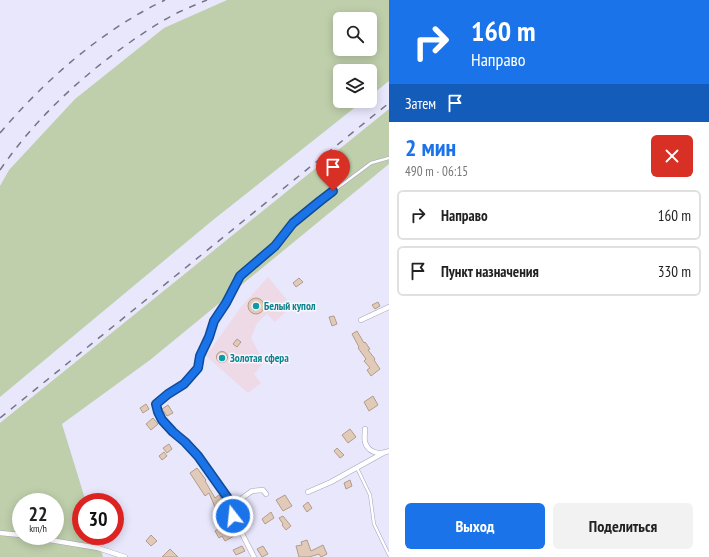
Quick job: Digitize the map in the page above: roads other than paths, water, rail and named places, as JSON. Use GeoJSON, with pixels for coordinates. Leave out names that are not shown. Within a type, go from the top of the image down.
{"type":"FeatureCollection","features":[{"type":"Feature","properties":{"kind":"street"},"geometry":{"type":"LineString","coordinates":[[361,320],[389,308]]}},
{"type":"Feature","properties":{"kind":"street"},"geometry":{"type":"LineString","coordinates":[[209,337],[200,356],[198,368],[184,384],[156,404],[162,420],[198,456],[232,504],[233,516],[254,557]]}},
{"type":"Feature","properties":{"kind":"street"},"geometry":{"type":"LineString","coordinates":[[365,429],[364,441],[368,449],[374,452],[387,452]]}},
{"type":"Feature","properties":{"kind":"street"},"geometry":{"type":"LineString","coordinates":[[308,492],[331,482],[387,452]]}},
{"type":"Feature","properties":{"kind":"street"},"geometry":{"type":"LineString","coordinates":[[232,504],[252,491],[263,490],[266,494]]}},
{"type":"Feature","properties":{"kind":"street"},"geometry":{"type":"LineString","coordinates":[[0,533],[12,534]]}},
{"type":"Feature","properties":{"kind":"street"},"geometry":{"type":"LineString","coordinates":[[64,542],[98,548],[125,557]]}},
{"type":"Feature","properties":{"kind":"lane"},"geometry":{"type":"LineString","coordinates":[[209,337],[214,321],[226,303],[240,276],[275,246],[293,223],[371,163],[389,158]]}},
{"type":"Feature","properties":{"kind":"lane"},"geometry":{"type":"LineString","coordinates":[[356,468],[370,495],[374,524],[389,555]]}},
{"type":"Feature","properties":{"kind":"railway"},"geometry":{"type":"LineString","coordinates":[[0,133],[36,94],[97,41],[142,12],[165,0]]}},
{"type":"Feature","properties":{"kind":"railway"},"geometry":{"type":"LineString","coordinates":[[0,170],[26,135],[41,119],[71,89],[105,61],[157,24],[179,12],[207,0]]}},
{"type":"Feature","properties":{"kind":"railway"},"geometry":{"type":"LineString","coordinates":[[0,418],[389,103]]}},
{"type":"Feature","properties":{"kind":"place","name":"Белый купол"},"geometry":{"type":"Point","coordinates":[256,306]}},
{"type":"Feature","properties":{"kind":"place","name":"Золотая сфера"},"geometry":{"type":"Point","coordinates":[222,358]}}]}
